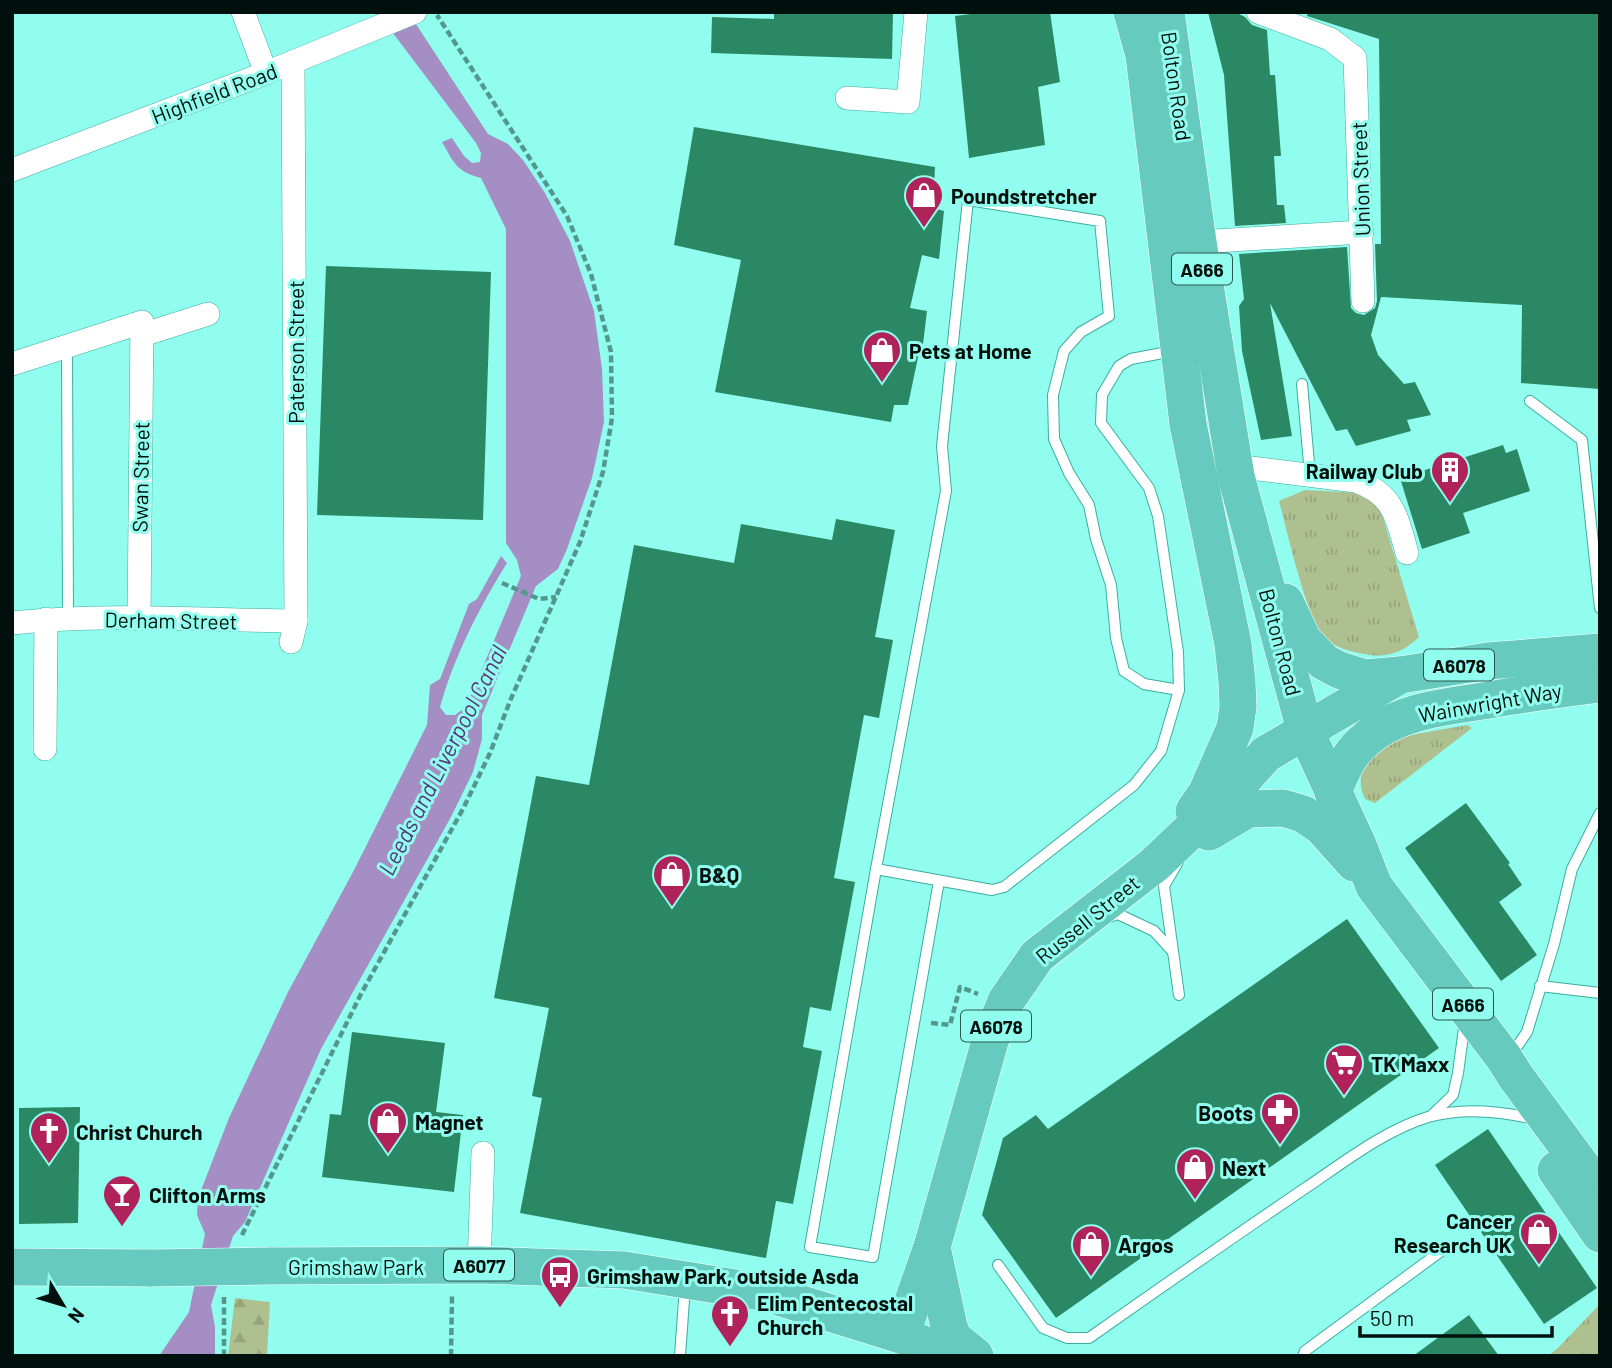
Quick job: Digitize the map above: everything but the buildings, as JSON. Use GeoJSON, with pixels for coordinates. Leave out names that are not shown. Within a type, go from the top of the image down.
{"type":"FeatureCollection","features":[{"type":"Feature","properties":{"kind":"highway","name":"Bolton Road"},"geometry":{"type":"LineString","coordinates":[[1132,12],[1144,55],[1196,347],[1235,466],[1333,792],[1374,886],[1600,1191]]}},
{"type":"Feature","properties":{"kind":"highway","name":"Bolton Road"},"geometry":{"type":"LineString","coordinates":[[1154,865],[1206,794],[1229,746],[1238,708],[1233,644],[1188,424],[1196,347],[1198,242],[1166,12]]}},
{"type":"Feature","properties":{"kind":"highway","name":"A6078"},"geometry":{"type":"LineString","coordinates":[[1251,524],[1303,640],[1315,653],[1324,662],[1339,670],[1365,678],[1400,675]]}},
{"type":"Feature","properties":{"kind":"highway"},"geometry":{"type":"LineString","coordinates":[[1233,644],[1261,677],[1309,717],[1337,724],[1421,711]]}},
{"type":"Feature","properties":{"kind":"highway","name":"Wainwright Way"},"geometry":{"type":"LineString","coordinates":[[1333,792],[1346,760],[1364,740],[1391,724],[1521,676],[1600,652]]}},
{"type":"Feature","properties":{"kind":"highway","name":"Wainwright Way"},"geometry":{"type":"LineString","coordinates":[[1309,717],[1400,675],[1488,661],[1521,676],[1600,684]]}},
{"type":"Feature","properties":{"kind":"highway","name":"Russell Street"},"geometry":{"type":"LineString","coordinates":[[899,1340],[932,1247],[990,1041],[1006,1001],[1037,956],[1154,865],[1237,786],[1266,754],[1309,717]]}},
{"type":"Feature","properties":{"kind":"highway"},"geometry":{"type":"LineString","coordinates":[[1154,865],[1248,809],[1283,808],[1303,814],[1321,826],[1374,886]]}},
{"type":"Feature","properties":{"kind":"highway"},"geometry":{"type":"LineString","coordinates":[[1549,1123],[1547,1156],[1600,1234]]}},
{"type":"Feature","properties":{"kind":"highway","name":"Russell Street"},"geometry":{"type":"LineString","coordinates":[[932,1247],[949,1327],[954,1339],[975,1356]]}},
{"type":"Feature","properties":{"kind":"highway","name":"Grimshaw Park"},"geometry":{"type":"LineString","coordinates":[[12,1267],[479,1265],[624,1270],[766,1293],[899,1340]]}},
{"type":"Feature","properties":{"kind":"highway","name":"A6077"},"geometry":{"type":"LineString","coordinates":[[899,1340],[953,1356]]}},
{"type":"Feature","properties":{"kind":"street"},"geometry":{"type":"LineString","coordinates":[[243,12],[266,73]]}},
{"type":"Feature","properties":{"kind":"street","name":"Highfield Road"},"geometry":{"type":"LineString","coordinates":[[12,170],[347,42],[415,12]]}},
{"type":"Feature","properties":{"kind":"street"},"geometry":{"type":"LineString","coordinates":[[847,98],[908,102],[916,12]]}},
{"type":"Feature","properties":{"kind":"street","name":"Union Street"},"geometry":{"type":"LineString","coordinates":[[1258,12],[1330,39],[1355,58],[1363,301]]}},
{"type":"Feature","properties":{"kind":"street","name":"Paterson Street"},"geometry":{"type":"LineString","coordinates":[[293,62],[293,632]]}},
{"type":"Feature","properties":{"kind":"street"},"geometry":{"type":"LineString","coordinates":[[1198,242],[1362,232]]}},
{"type":"Feature","properties":{"kind":"street"},"geometry":{"type":"LineString","coordinates":[[12,364],[67,345],[208,314]]}},
{"type":"Feature","properties":{"kind":"street","name":"Swan Street"},"geometry":{"type":"LineString","coordinates":[[139,618],[142,329]]}},
{"type":"Feature","properties":{"kind":"street"},"geometry":{"type":"LineString","coordinates":[[1235,466],[1356,481],[1371,486],[1383,494],[1394,509],[1407,553]]}},
{"type":"Feature","properties":{"kind":"street","name":"Derham Street"},"geometry":{"type":"LineString","coordinates":[[12,623],[57,619],[139,618],[293,632]]}},
{"type":"Feature","properties":{"kind":"street"},"geometry":{"type":"LineString","coordinates":[[45,749],[57,619]]}},
{"type":"Feature","properties":{"kind":"street"},"geometry":{"type":"LineString","coordinates":[[479,1265],[483,1153]]}},
{"type":"Feature","properties":{"kind":"lane"},"geometry":{"type":"LineString","coordinates":[[939,881],[873,1257],[810,1247],[946,491],[942,446],[968,200],[1100,221],[1109,316],[1081,332],[1064,351],[1053,395],[1054,439],[1069,473],[1089,505],[1096,539],[1111,585],[1116,639],[1124,671],[1144,684],[1179,690]]}},
{"type":"Feature","properties":{"kind":"lane"},"geometry":{"type":"LineString","coordinates":[[57,619],[67,345]]}},
{"type":"Feature","properties":{"kind":"lane"},"geometry":{"type":"LineString","coordinates":[[876,869],[992,890],[1004,887],[1134,785],[1161,751],[1179,690],[1178,652],[1158,516],[1149,488],[1101,423],[1102,394],[1119,366],[1131,359],[1196,347]]}},
{"type":"Feature","properties":{"kind":"lane"},"geometry":{"type":"LineString","coordinates":[[1302,384],[1310,475]]}},
{"type":"Feature","properties":{"kind":"lane"},"geometry":{"type":"LineString","coordinates":[[1530,401],[1582,440],[1600,608]]}},
{"type":"Feature","properties":{"kind":"lane"},"geometry":{"type":"LineString","coordinates":[[1504,1058],[1527,1032],[1554,944],[1572,869],[1600,813]]}},
{"type":"Feature","properties":{"kind":"lane"},"geometry":{"type":"LineString","coordinates":[[1179,995],[1164,886],[1187,845]]}},
{"type":"Feature","properties":{"kind":"lane"},"geometry":{"type":"LineString","coordinates":[[1076,926],[1118,914],[1154,931],[1173,952]]}},
{"type":"Feature","properties":{"kind":"lane"},"geometry":{"type":"LineString","coordinates":[[1540,986],[1600,993]]}},
{"type":"Feature","properties":{"kind":"lane"},"geometry":{"type":"LineString","coordinates":[[1431,1116],[1453,1095],[1466,1008]]}},
{"type":"Feature","properties":{"kind":"lane"},"geometry":{"type":"LineString","coordinates":[[998,1265],[1043,1328],[1067,1338],[1089,1338],[1373,1144],[1407,1125],[1431,1116],[1472,1110],[1511,1114],[1549,1123]]}},
{"type":"Feature","properties":{"kind":"lane"},"geometry":{"type":"LineString","coordinates":[[1303,1356],[1305,1351],[1343,1322],[1444,1249]]}},
{"type":"Feature","properties":{"kind":"lane"},"geometry":{"type":"LineString","coordinates":[[680,1356],[686,1280]]}},
{"type":"Feature","properties":{"kind":"path"},"geometry":{"type":"LineString","coordinates":[[239,1246],[361,994],[464,807],[490,753],[580,542],[603,472],[612,418],[611,352],[606,326],[591,274],[567,216],[434,12]]}},
{"type":"Feature","properties":{"kind":"path"},"geometry":{"type":"LineString","coordinates":[[502,583],[539,599],[555,597]]}},
{"type":"Feature","properties":{"kind":"path"},"geometry":{"type":"LineString","coordinates":[[950,1026],[960,987],[979,995]]}},
{"type":"Feature","properties":{"kind":"path"},"geometry":{"type":"LineString","coordinates":[[975,1003],[983,987]]}},
{"type":"Feature","properties":{"kind":"path"},"geometry":{"type":"LineString","coordinates":[[224,1291],[224,1356]]}},
{"type":"Feature","properties":{"kind":"path"},"geometry":{"type":"LineString","coordinates":[[451,1356],[452,1292]]}},
{"type":"Feature","properties":{"kind":"green space"},"geometry":{"type":"Polygon","coordinates":[[[1305,490],[1361,493],[1380,508],[1419,637],[1407,647],[1387,655],[1360,653],[1334,644],[1325,638],[1318,628],[1292,553],[1279,501],[1305,490]]]}},
{"type":"Feature","properties":{"kind":"green space"},"geometry":{"type":"Polygon","coordinates":[[[1467,725],[1472,728],[1375,803],[1365,799],[1361,776],[1366,761],[1375,748],[1382,743],[1409,735],[1467,725]]]}},
{"type":"Feature","properties":{"kind":"green space"},"geometry":{"type":"Polygon","coordinates":[[[235,1298],[270,1302],[267,1356],[228,1356],[235,1298]]]}},
{"type":"Feature","properties":{"kind":"green space"},"geometry":{"type":"Polygon","coordinates":[[[1600,1304],[1600,1356],[1548,1356],[1558,1348],[1600,1304]]]}},
{"type":"Feature","properties":{"kind":"water","name":"Leeds and Liverpool Canal"},"geometry":{"type":"Polygon","coordinates":[[[370,12],[408,12],[488,134],[508,144],[523,160],[545,193],[570,241],[594,311],[602,369],[604,422],[592,478],[567,549],[558,569],[536,586],[482,715],[482,739],[473,772],[451,817],[321,1049],[245,1222],[233,1236],[211,1305],[215,1327],[215,1356],[159,1356],[189,1312],[205,1234],[197,1215],[198,1198],[229,1118],[288,992],[353,872],[427,725],[430,685],[440,679],[469,604],[477,599],[501,556],[507,563],[468,633],[452,669],[440,707],[446,715],[455,715],[466,707],[521,576],[517,560],[506,543],[506,229],[481,178],[466,173],[457,166],[442,142],[452,138],[472,163],[480,162],[481,153],[476,143],[380,16],[370,12]]]}},
{"type":"Feature","properties":{"kind":"place","name":"Poundstretcher"},"geometry":{"type":"Point","coordinates":[924,229]}},
{"type":"Feature","properties":{"kind":"place","name":"Pets at Home"},"geometry":{"type":"Point","coordinates":[882,384]}},
{"type":"Feature","properties":{"kind":"place","name":"Railway Club"},"geometry":{"type":"Point","coordinates":[1450,504]}},
{"type":"Feature","properties":{"kind":"place","name":"B&Q"},"geometry":{"type":"Point","coordinates":[672,908]}},
{"type":"Feature","properties":{"kind":"place","name":"TK Maxx"},"geometry":{"type":"Point","coordinates":[1344,1097]}},
{"type":"Feature","properties":{"kind":"place","name":"Boots"},"geometry":{"type":"Point","coordinates":[1280,1146]}},
{"type":"Feature","properties":{"kind":"place","name":"Magnet"},"geometry":{"type":"Point","coordinates":[388,1155]}},
{"type":"Feature","properties":{"kind":"place","name":"Christ Church"},"geometry":{"type":"Point","coordinates":[49,1165]}},
{"type":"Feature","properties":{"kind":"place","name":"Next"},"geometry":{"type":"Point","coordinates":[1195,1201]}},
{"type":"Feature","properties":{"kind":"place","name":"Clifton Arms"},"geometry":{"type":"Point","coordinates":[122,1228]}},
{"type":"Feature","properties":{"kind":"place","name":"Cancer Research UK"},"geometry":{"type":"Point","coordinates":[1539,1266]}},
{"type":"Feature","properties":{"kind":"place","name":"Argos"},"geometry":{"type":"Point","coordinates":[1091,1278]}},
{"type":"Feature","properties":{"kind":"place","name":"Grimshaw Park, outside Asda"},"geometry":{"type":"Point","coordinates":[560,1309]}},
{"type":"Feature","properties":{"kind":"place","name":"Elim Pentecostal Church"},"geometry":{"type":"Point","coordinates":[730,1348]}}]}
